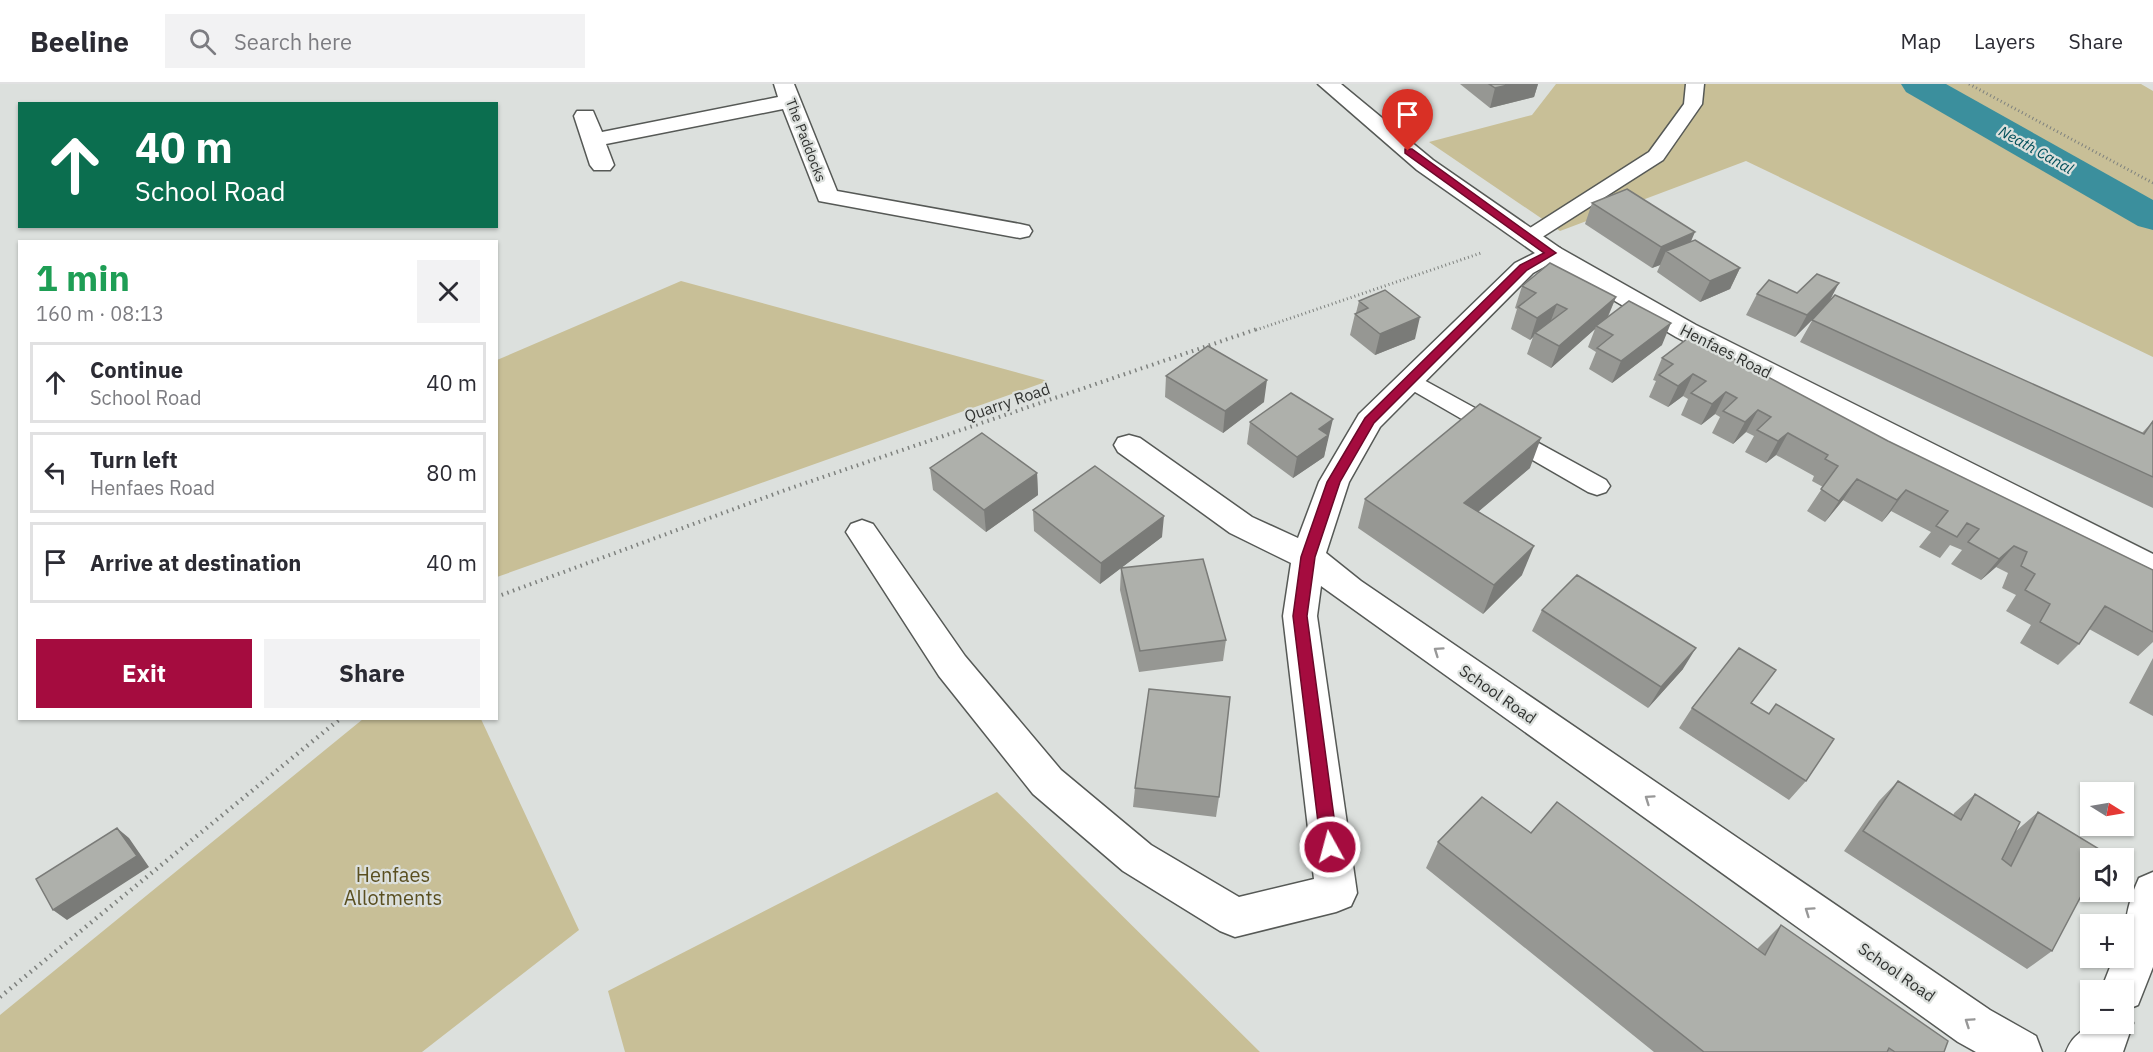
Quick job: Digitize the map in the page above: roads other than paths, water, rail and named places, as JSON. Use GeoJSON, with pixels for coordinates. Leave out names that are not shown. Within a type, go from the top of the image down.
{"type":"FeatureCollection","features":[{"type":"Feature","properties":{"kind":"street","name":"Henfaes Road"},"geometry":{"type":"LineString","coordinates":[[1328,84],[1425,165],[1540,245],[1686,331],[2153,569]]}},
{"type":"Feature","properties":{"kind":"street"},"geometry":{"type":"LineString","coordinates":[[593,140],[788,93]]}},
{"type":"Feature","properties":{"kind":"street","name":"The Paddocks"},"geometry":{"type":"LineString","coordinates":[[788,93],[827,196],[1020,231]]}},
{"type":"Feature","properties":{"kind":"street"},"geometry":{"type":"LineString","coordinates":[[585,116],[602,165]]}},
{"type":"Feature","properties":{"kind":"street"},"geometry":{"type":"LineString","coordinates":[[862,532],[952,666],[1047,782],[1137,858],[1235,917],[1336,893],[1300,616],[1308,557],[1334,482],[1369,421],[1524,268],[1540,245]]}},
{"type":"Feature","properties":{"kind":"street","name":"School Road"},"geometry":{"type":"LineString","coordinates":[[1129,445],[1241,525],[1308,557],[1349,590],[1974,1026],[2020,1052]]}},
{"type":"Feature","properties":{"kind":"street"},"geometry":{"type":"LineString","coordinates":[[2138,969],[2153,891]]}},
{"type":"Feature","properties":{"kind":"street"},"geometry":{"type":"LineString","coordinates":[[2088,1052],[2104,1043],[2107,1034]]}},
{"type":"Feature","properties":{"kind":"lane"},"geometry":{"type":"LineString","coordinates":[[1540,245],[1656,156],[1693,104],[1695,84]]}},
{"type":"Feature","properties":{"kind":"lane"},"geometry":{"type":"LineString","coordinates":[[1410,380],[1597,486]]}},
{"type":"Feature","properties":{"kind":"waterway","name":"Neath Canal"},"geometry":{"type":"LineString","coordinates":[[1919,84],[2153,217]]}},
{"type":"Feature","properties":{"kind":"park label","name":"Henfaes Allotments"},"geometry":{"type":"Point","coordinates":[393,886]}}]}
